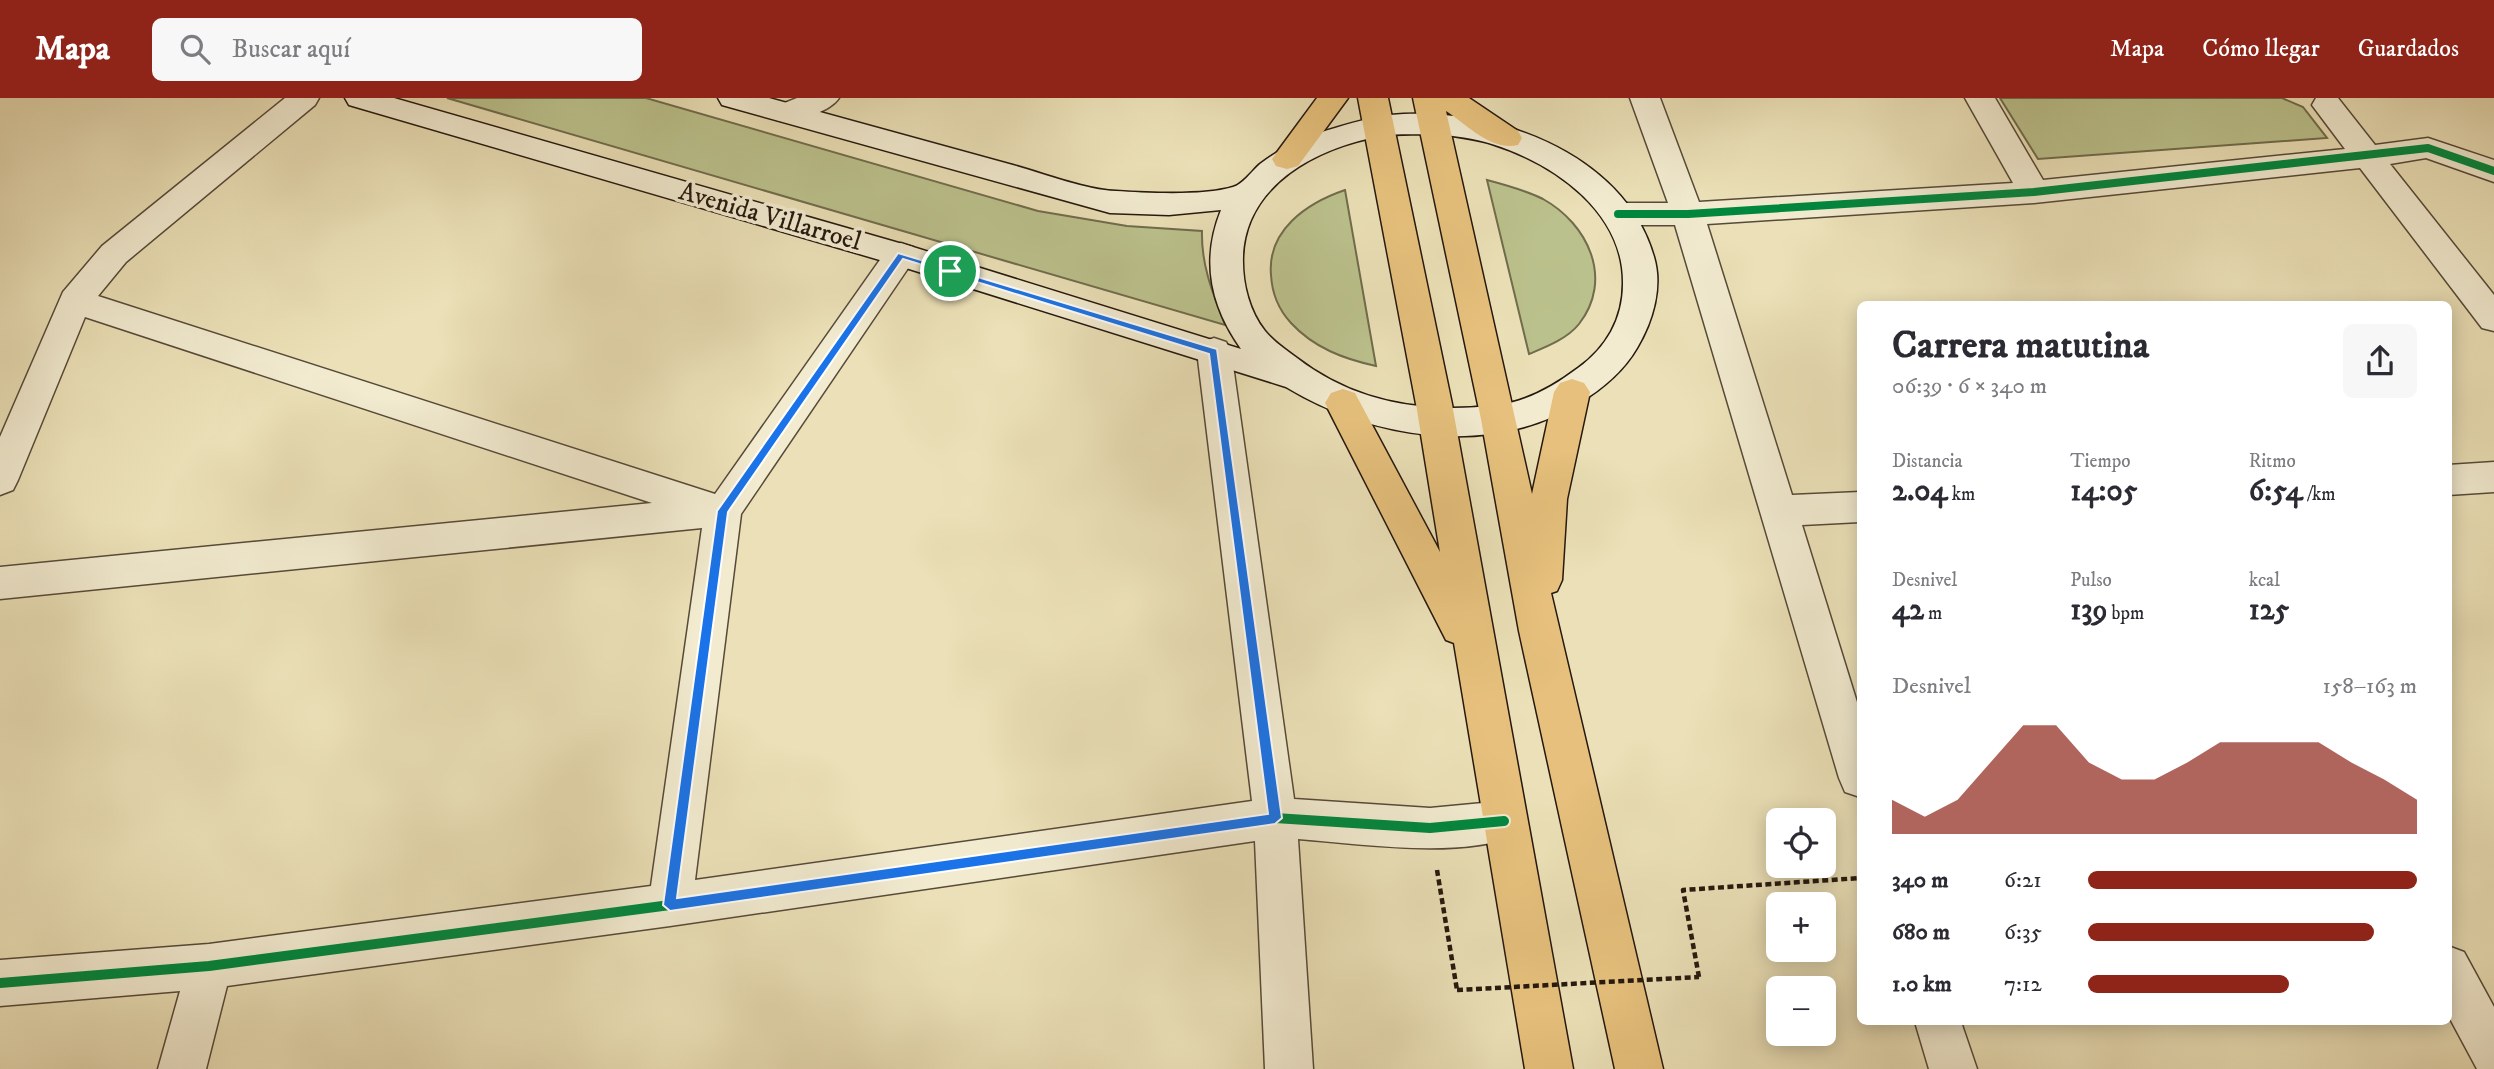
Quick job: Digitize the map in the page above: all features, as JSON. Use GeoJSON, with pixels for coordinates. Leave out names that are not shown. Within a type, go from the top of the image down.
{"type":"FeatureCollection","features":[{"type":"Feature","properties":{"kind":"highway"},"geometry":{"type":"LineString","coordinates":[[1287,159],[1333,98]]}},
{"type":"Feature","properties":{"kind":"highway"},"geometry":{"type":"LineString","coordinates":[[1437,107],[1539,631],[1639,1069]]}},
{"type":"Feature","properties":{"kind":"highway"},"geometry":{"type":"LineString","coordinates":[[1377,112],[1437,422],[1549,1069]]}},
{"type":"Feature","properties":{"kind":"highway"},"geometry":{"type":"LineString","coordinates":[[1539,631],[1549,499],[1572,392]]}},
{"type":"Feature","properties":{"kind":"highway"},"geometry":{"type":"LineString","coordinates":[[1343,403],[1478,664]]}},
{"type":"Feature","properties":{"kind":"street"},"geometry":{"type":"LineString","coordinates":[[0,480],[75,301],[114,254],[304,98]]}},
{"type":"Feature","properties":{"kind":"street","name":"Avenida Villarroel"},"geometry":{"type":"LineString","coordinates":[[360,98],[901,255],[1214,351],[1298,380]]}},
{"type":"Feature","properties":{"kind":"street"},"geometry":{"type":"LineString","coordinates":[[733,98],[1110,202],[1169,204],[1245,197]]}},
{"type":"Feature","properties":{"kind":"street"},"geometry":{"type":"LineString","coordinates":[[788,113],[824,98]]}},
{"type":"Feature","properties":{"kind":"street"},"geometry":{"type":"LineString","coordinates":[[1645,98],[1688,214],[1857,768]]}},
{"type":"Feature","properties":{"kind":"street"},"geometry":{"type":"LineString","coordinates":[[1980,98],[2034,192]]}},
{"type":"Feature","properties":{"kind":"street"},"geometry":{"type":"LineString","coordinates":[[2319,101],[2428,148],[2494,171]]}},
{"type":"Feature","properties":{"kind":"street"},"geometry":{"type":"LineString","coordinates":[[2319,101],[2494,319]]}},
{"type":"Feature","properties":{"kind":"street"},"geometry":{"type":"LineString","coordinates":[[1437,107],[1467,128],[1507,138],[1561,162],[1594,186],[1618,214],[1635,246],[1642,279],[1635,322],[1612,361],[1572,392],[1535,410],[1499,419],[1437,422],[1395,418],[1343,403],[1298,380],[1253,340],[1229,295],[1225,249],[1232,222],[1245,197],[1287,159],[1377,112],[1437,107]]}},
{"type":"Feature","properties":{"kind":"street"},"geometry":{"type":"LineString","coordinates":[[1618,214],[1688,214],[2034,192],[2428,148]]}},
{"type":"Feature","properties":{"kind":"street"},"geometry":{"type":"LineString","coordinates":[[670,905],[723,511],[901,255]]}},
{"type":"Feature","properties":{"kind":"street"},"geometry":{"type":"LineString","coordinates":[[75,301],[723,511]]}},
{"type":"Feature","properties":{"kind":"street"},"geometry":{"type":"LineString","coordinates":[[1214,351],[1275,818],[1289,1069]]}},
{"type":"Feature","properties":{"kind":"street"},"geometry":{"type":"LineString","coordinates":[[2452,480],[2494,477]]}},
{"type":"Feature","properties":{"kind":"street"},"geometry":{"type":"LineString","coordinates":[[1779,511],[1857,508]]}},
{"type":"Feature","properties":{"kind":"street"},"geometry":{"type":"LineString","coordinates":[[0,583],[723,511]]}},
{"type":"Feature","properties":{"kind":"street"},"geometry":{"type":"LineString","coordinates":[[0,983],[209,966],[670,905],[1275,818],[1430,828],[1504,821]]}},
{"type":"Feature","properties":{"kind":"street"},"geometry":{"type":"LineString","coordinates":[[182,1069],[209,966]]}},
{"type":"Feature","properties":{"kind":"street"},"geometry":{"type":"LineString","coordinates":[[2452,975],[2494,1054]]}},
{"type":"Feature","properties":{"kind":"street"},"geometry":{"type":"LineString","coordinates":[[1938,1025],[1953,1069]]}},
{"type":"Feature","properties":{"kind":"path"},"geometry":{"type":"LineString","coordinates":[[1430,828],[1457,990],[1699,977],[1683,890],[1857,878]]}},
{"type":"Feature","properties":{"kind":"green space"},"geometry":{"type":"Polygon","coordinates":[[[447,98],[646,98],[1038,211],[1127,226],[1202,231],[1206,268],[1225,325],[447,98]]]}},
{"type":"Feature","properties":{"kind":"green space"},"geometry":{"type":"Polygon","coordinates":[[[2000,98],[2282,98],[2303,107],[2327,138],[2038,159],[2000,98]]]}},
{"type":"Feature","properties":{"kind":"green space"},"geometry":{"type":"Polygon","coordinates":[[[1487,180],[1529,193],[1559,210],[1573,223],[1591,254],[1595,271],[1594,289],[1589,307],[1579,324],[1562,338],[1529,354],[1487,180]]]}},
{"type":"Feature","properties":{"kind":"green space"},"geometry":{"type":"Polygon","coordinates":[[[1345,190],[1376,366],[1341,356],[1309,339],[1286,318],[1273,288],[1271,259],[1283,232],[1292,220],[1317,202],[1345,190]]]}},
{"type":"Feature","properties":{"kind":"cycle path"},"geometry":{"type":"LineString","coordinates":[[1618,214],[1688,214],[2034,192],[2428,148],[2494,171]]}},
{"type":"Feature","properties":{"kind":"cycle path"},"geometry":{"type":"LineString","coordinates":[[0,983],[209,966],[670,905],[1275,818],[1430,828],[1504,821]]}},
{"type":"Feature","properties":{"kind":"route"},"geometry":{"type":"LineString","coordinates":[[901,255],[950,271],[1214,351],[1275,818],[670,905],[723,511],[901,255]]}}]}
